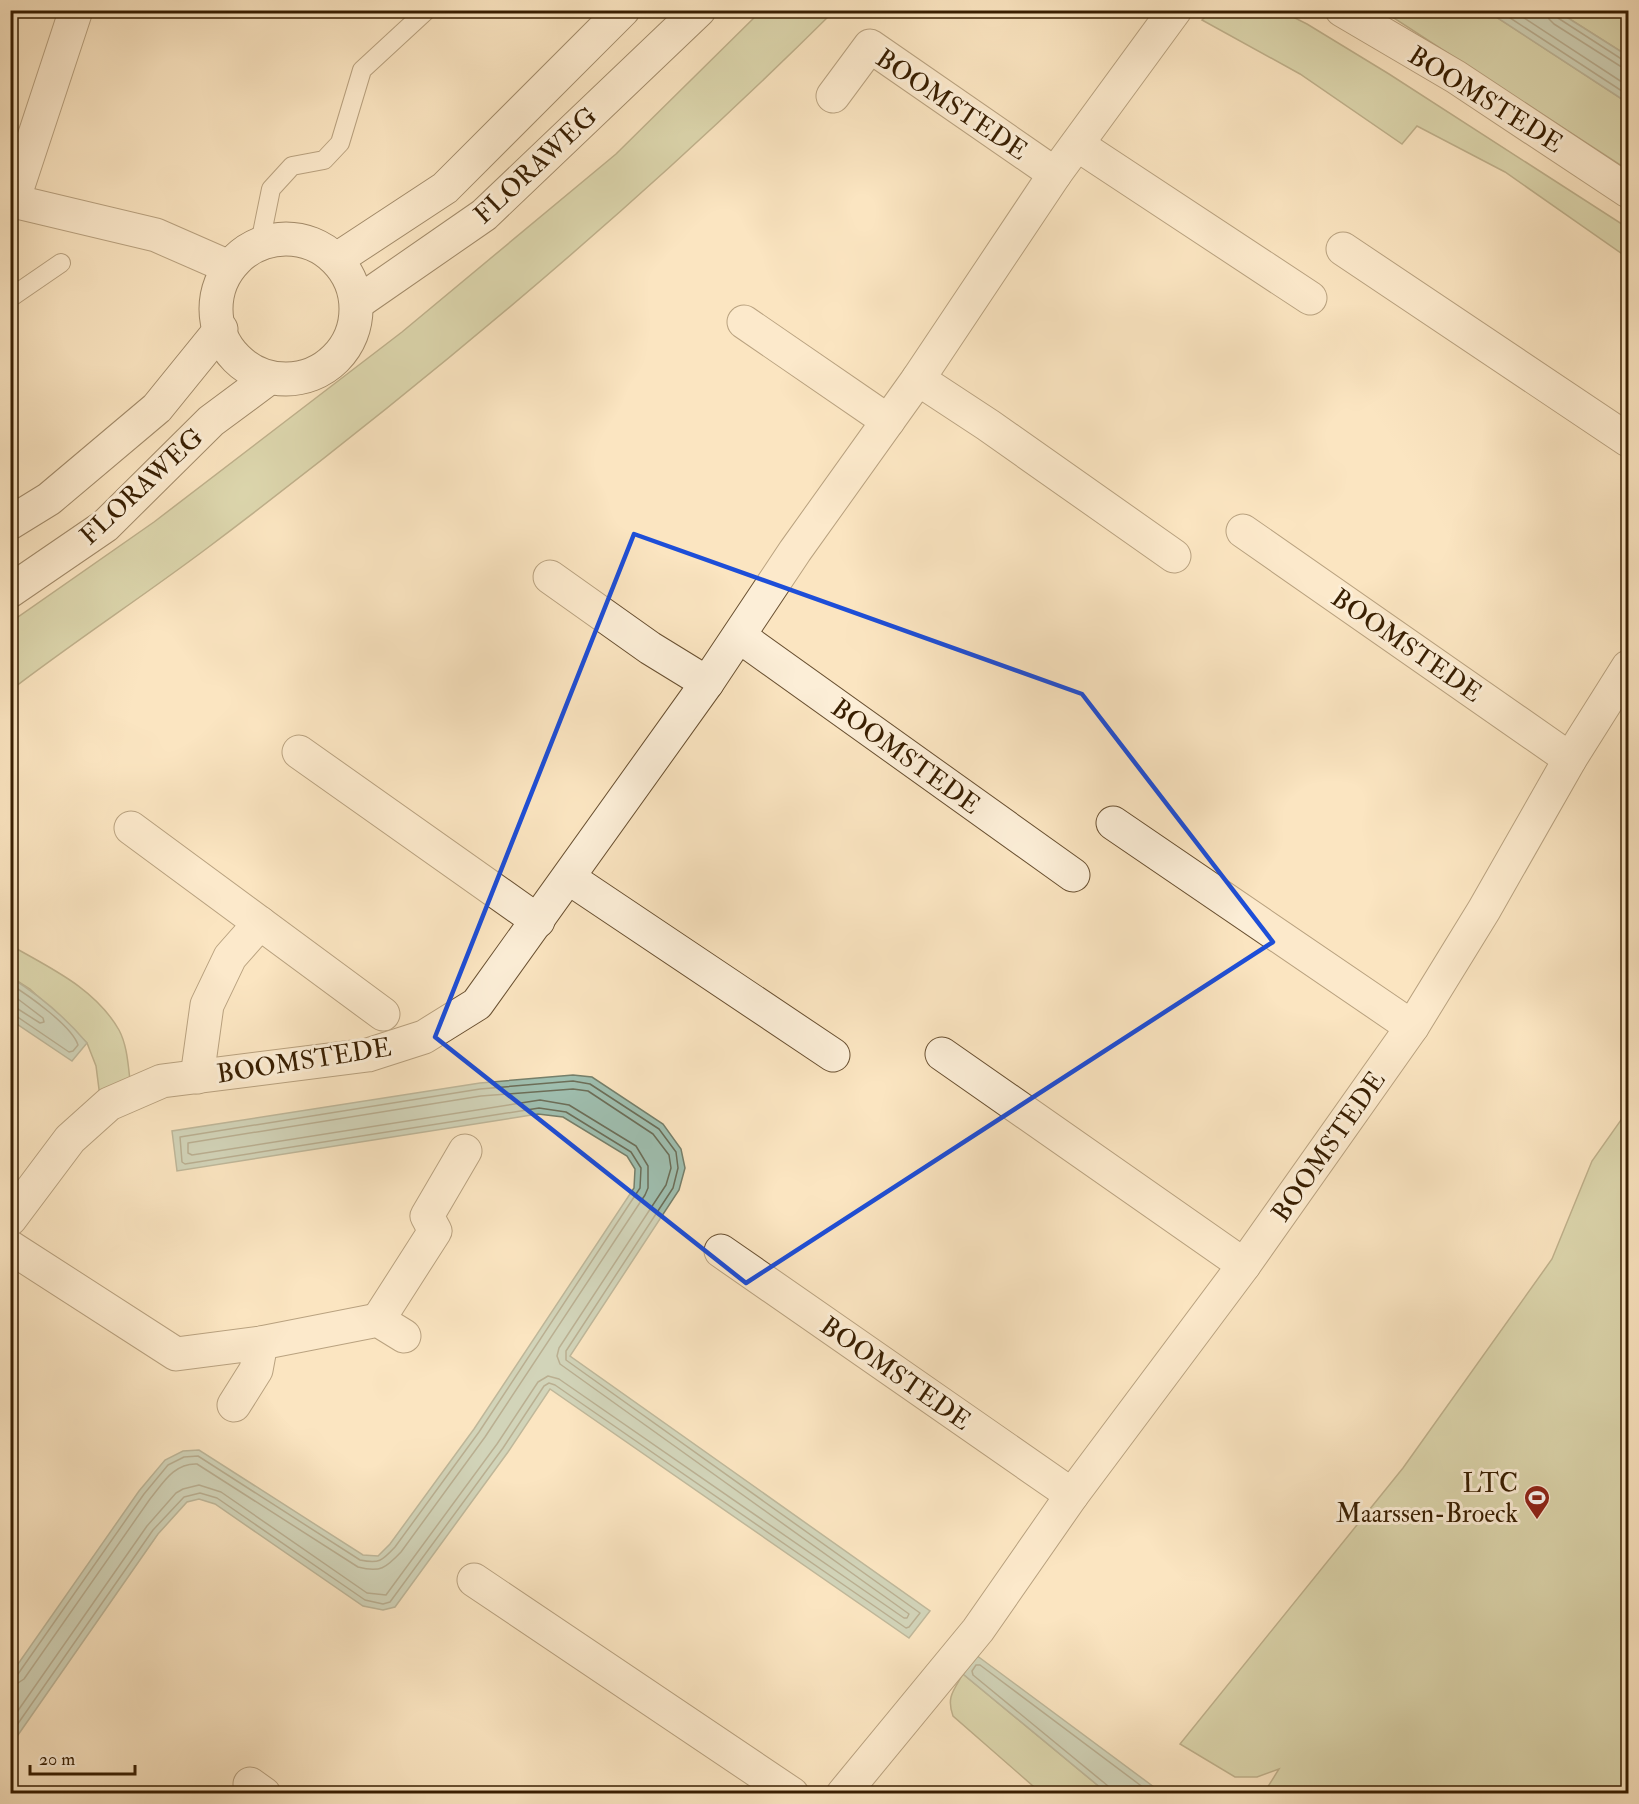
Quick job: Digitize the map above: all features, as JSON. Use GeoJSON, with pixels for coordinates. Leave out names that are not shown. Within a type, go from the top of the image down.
{"type":"FeatureCollection","features":[{"type":"Feature","properties":{"kind":"street"},"geometry":{"type":"LineString","coordinates":[[76,10],[11,200],[156,235],[230,267]]}},
{"type":"Feature","properties":{"kind":"street","name":"FLORAWEG"},"geometry":{"type":"LineString","coordinates":[[337,259],[445,188],[623,10]]}},
{"type":"Feature","properties":{"kind":"street","name":"FLORAWEG"},"geometry":{"type":"LineString","coordinates":[[357,303],[484,215],[699,10]]}},
{"type":"Feature","properties":{"kind":"street","name":"BOOMSTEDE"},"geometry":{"type":"LineString","coordinates":[[10,1219],[70,1139],[109,1104],[162,1081],[368,1055],[424,1037],[477,1004],[707,683],[795,552],[918,379],[1055,174],[1175,10]]}},
{"type":"Feature","properties":{"kind":"street","name":"BOOMSTEDE"},"geometry":{"type":"LineString","coordinates":[[1342,10],[1456,77],[1629,191]]}},
{"type":"Feature","properties":{"kind":"street","name":"BOOMSTEDE"},"geometry":{"type":"LineString","coordinates":[[833,96],[870,46],[1055,174]]}},
{"type":"Feature","properties":{"kind":"street"},"geometry":{"type":"LineString","coordinates":[[1078,145],[1311,298]]}},
{"type":"Feature","properties":{"kind":"street"},"geometry":{"type":"LineString","coordinates":[[280,238],[301,239],[321,246],[337,259],[351,279],[357,303],[353,329],[340,352],[320,369],[294,381],[269,378],[244,367],[227,349],[217,308],[220,287],[230,267],[243,253],[260,243],[280,238]]}},
{"type":"Feature","properties":{"kind":"street"},"geometry":{"type":"LineString","coordinates":[[1343,249],[1629,440]]}},
{"type":"Feature","properties":{"kind":"street"},"geometry":{"type":"LineString","coordinates":[[744,322],[888,421]]}},
{"type":"Feature","properties":{"kind":"street","name":"FLORAWEG"},"geometry":{"type":"LineString","coordinates":[[10,523],[49,499],[157,408],[221,329]]}},
{"type":"Feature","properties":{"kind":"street","name":"FLORAWEG"},"geometry":{"type":"LineString","coordinates":[[10,591],[105,526],[211,421],[269,378]]}},
{"type":"Feature","properties":{"kind":"street"},"geometry":{"type":"LineString","coordinates":[[918,379],[988,425],[1174,556]]}},
{"type":"Feature","properties":{"kind":"street","name":"BOOMSTEDE"},"geometry":{"type":"LineString","coordinates":[[1243,531],[1570,759]]}},
{"type":"Feature","properties":{"kind":"street"},"geometry":{"type":"LineString","coordinates":[[550,578],[650,648],[707,683]]}},
{"type":"Feature","properties":{"kind":"street","name":"BOOMSTEDE"},"geometry":{"type":"LineString","coordinates":[[739,636],[1073,875]]}},
{"type":"Feature","properties":{"kind":"street","name":"BOOMSTEDE"},"geometry":{"type":"LineString","coordinates":[[843,1794],[978,1630],[1072,1495],[1244,1265],[1412,1027],[1484,910],[1570,759],[1629,667]]}},
{"type":"Feature","properties":{"kind":"street"},"geometry":{"type":"LineString","coordinates":[[299,752],[538,921]]}},
{"type":"Feature","properties":{"kind":"street"},"geometry":{"type":"LineString","coordinates":[[1113,823],[1412,1027]]}},
{"type":"Feature","properties":{"kind":"street","name":"BOOMSTEDE"},"geometry":{"type":"LineString","coordinates":[[131,828],[383,1014]]}},
{"type":"Feature","properties":{"kind":"street"},"geometry":{"type":"LineString","coordinates":[[569,878],[833,1054]]}},
{"type":"Feature","properties":{"kind":"street","name":"BOOMSTEDE"},"geometry":{"type":"LineString","coordinates":[[197,1077],[207,1005],[230,957],[260,923]]}},
{"type":"Feature","properties":{"kind":"street"},"geometry":{"type":"LineString","coordinates":[[942,1054],[1244,1265]]}},
{"type":"Feature","properties":{"kind":"street"},"geometry":{"type":"LineString","coordinates":[[10,1246],[176,1354],[391,1328],[435,1231],[427,1216],[465,1151]]}},
{"type":"Feature","properties":{"kind":"street","name":"BOOMSTEDE"},"geometry":{"type":"LineString","coordinates":[[721,1251],[1072,1495]]}},
{"type":"Feature","properties":{"kind":"street"},"geometry":{"type":"LineString","coordinates":[[234,1405],[256,1370],[261,1342]]}},
{"type":"Feature","properties":{"kind":"street"},"geometry":{"type":"LineString","coordinates":[[474,1580],[792,1794]]}},
{"type":"Feature","properties":{"kind":"lane"},"geometry":{"type":"LineString","coordinates":[[260,243],[271,189],[292,166],[324,160],[340,144],[362,70],[427,10]]}},
{"type":"Feature","properties":{"kind":"lane"},"geometry":{"type":"LineString","coordinates":[[10,298],[61,263]]}},
{"type":"Feature","properties":{"kind":"highlighted area"},"geometry":{"type":"Polygon","coordinates":[[[634,534],[1082,694],[1273,942],[746,1283],[435,1037],[634,534]]]}},
{"type":"Feature","properties":{"kind":"green space"},"geometry":{"type":"Polygon","coordinates":[[[762,10],[834,11],[685,154],[608,223],[450,357],[206,549],[11,690],[11,622],[154,522],[402,332],[616,154],[762,10]]]}},
{"type":"Feature","properties":{"kind":"green space"},"geometry":{"type":"Polygon","coordinates":[[[1211,11],[1281,11],[1307,24],[1389,74],[1628,228],[1628,258],[1505,172],[1417,126],[1402,144],[1300,74],[1202,20],[1211,11]]]}},
{"type":"Feature","properties":{"kind":"green space"},"geometry":{"type":"Polygon","coordinates":[[[1383,11],[1487,11],[1628,103],[1628,170],[1383,11]]]}},
{"type":"Feature","properties":{"kind":"green space"},"geometry":{"type":"Polygon","coordinates":[[[1557,11],[1628,11],[1628,56],[1557,11]]]}},
{"type":"Feature","properties":{"kind":"green space"},"geometry":{"type":"Polygon","coordinates":[[[10,945],[70,980],[85,991],[109,1015],[124,1042],[130,1080],[100,1097],[96,1066],[87,1043],[30,989],[11,977],[10,945]]]}},
{"type":"Feature","properties":{"kind":"green space","name":"LTC Maarssen-Broeck"},"geometry":{"type":"Polygon","coordinates":[[[1628,1110],[1628,1793],[1264,1793],[1279,1769],[1257,1777],[1235,1777],[1180,1744],[1403,1468],[1552,1259],[1592,1161],[1628,1110]]]}},
{"type":"Feature","properties":{"kind":"green space"},"geometry":{"type":"Polygon","coordinates":[[[963,1674],[1107,1793],[1041,1793],[953,1716],[951,1699],[963,1674]]]}},
{"type":"Feature","properties":{"kind":"water"},"geometry":{"type":"Polygon","coordinates":[[[1487,11],[1557,11],[1628,56],[1628,103],[1487,11]]]}},
{"type":"Feature","properties":{"kind":"water"},"geometry":{"type":"Polygon","coordinates":[[[10,977],[51,1007],[87,1043],[72,1061],[11,1020],[10,977]]]}},
{"type":"Feature","properties":{"kind":"water"},"geometry":{"type":"Polygon","coordinates":[[[573,1075],[592,1077],[663,1124],[681,1149],[685,1168],[679,1190],[570,1356],[930,1611],[909,1638],[550,1389],[508,1452],[395,1607],[383,1610],[363,1606],[215,1504],[199,1499],[187,1502],[158,1534],[11,1745],[11,1674],[139,1491],[165,1460],[183,1451],[199,1450],[363,1555],[378,1556],[390,1544],[474,1429],[634,1188],[635,1169],[627,1156],[563,1117],[538,1114],[177,1171],[172,1131],[480,1083],[573,1075]]]}},
{"type":"Feature","properties":{"kind":"water"},"geometry":{"type":"Polygon","coordinates":[[[976,1655],[1162,1793],[1107,1793],[963,1674],[976,1655]]]}},
{"type":"Feature","properties":{"kind":"place","name":"LTC Maarssen-Broeck"},"geometry":{"type":"Point","coordinates":[1537,1521]}}]}
